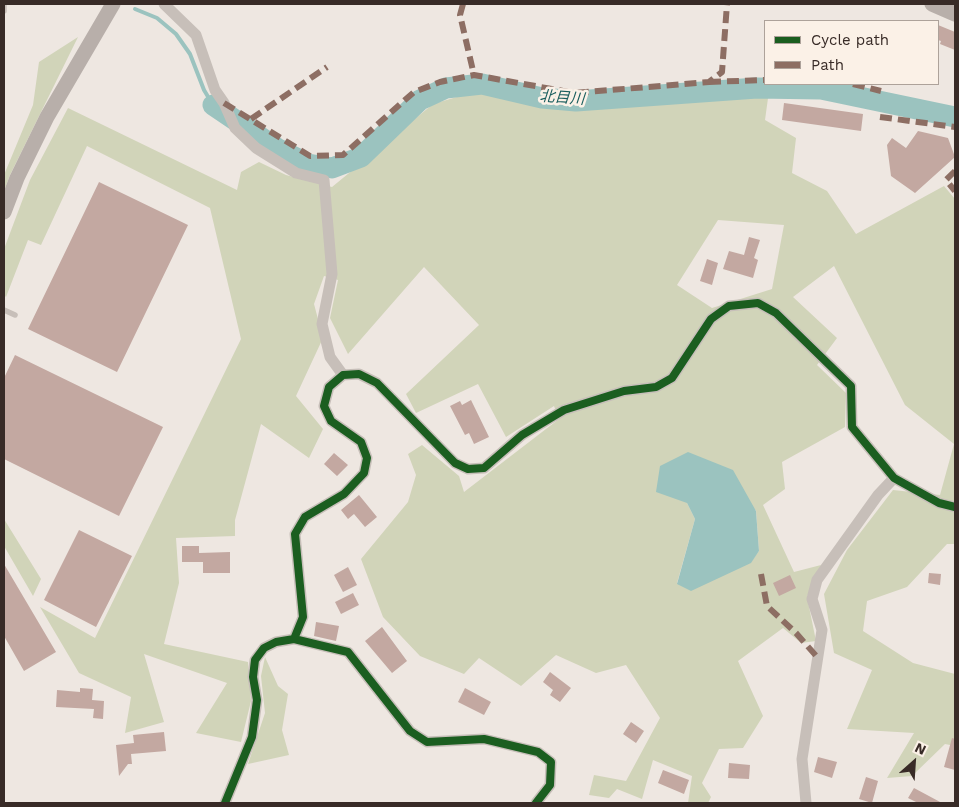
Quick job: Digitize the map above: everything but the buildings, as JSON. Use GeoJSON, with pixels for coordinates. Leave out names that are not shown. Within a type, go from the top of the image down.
{"type":"FeatureCollection","features":[{"type":"Feature","properties":{"kind":"street"},"geometry":{"type":"LineString","coordinates":[[4,212],[17,178],[47,117],[113,4]]}},
{"type":"Feature","properties":{"kind":"street"},"geometry":{"type":"LineString","coordinates":[[164,4],[196,36],[215,90],[224,103],[235,128],[256,148],[296,172],[324,180],[332,274],[322,324],[330,357],[343,375]]}},
{"type":"Feature","properties":{"kind":"street"},"geometry":{"type":"LineString","coordinates":[[932,4],[955,14]]}},
{"type":"Feature","properties":{"kind":"street"},"geometry":{"type":"LineString","coordinates":[[294,639],[303,617],[295,534],[305,518],[344,494],[364,473],[367,458],[361,442],[332,421],[324,406],[329,387],[343,375],[359,374],[377,383],[455,463],[468,469],[484,468],[522,436],[564,410],[624,391],[656,387],[672,378],[712,319],[729,306],[758,303],[776,313],[851,386],[852,427],[894,478],[938,502],[955,507]]}},
{"type":"Feature","properties":{"kind":"street"},"geometry":{"type":"LineString","coordinates":[[806,803],[802,759],[822,630],[812,598],[817,580],[878,495],[894,478]]}},
{"type":"Feature","properties":{"kind":"street"},"geometry":{"type":"LineString","coordinates":[[225,803],[252,737],[257,700],[253,678],[255,660],[264,648],[276,642],[294,639],[348,652],[410,731],[427,742],[484,739],[538,752],[551,762],[550,785],[536,803]]}},
{"type":"Feature","properties":{"kind":"lane"},"geometry":{"type":"LineString","coordinates":[[4,4],[4,11]]}},
{"type":"Feature","properties":{"kind":"lane"},"geometry":{"type":"LineString","coordinates":[[4,310],[15,315]]}},
{"type":"Feature","properties":{"kind":"green space"},"geometry":{"type":"Polygon","coordinates":[[[78,37],[10,175],[4,191],[4,175],[33,105],[39,62],[78,37]]]}},
{"type":"Feature","properties":{"kind":"green space"},"geometry":{"type":"Polygon","coordinates":[[[477,91],[543,103],[581,104],[769,91],[765,120],[796,138],[792,173],[827,191],[856,234],[944,186],[955,199],[955,544],[947,544],[907,587],[867,601],[863,631],[913,663],[955,674],[955,746],[945,744],[912,776],[887,778],[914,733],[847,729],[872,670],[834,653],[824,594],[847,550],[893,490],[940,495],[954,444],[905,405],[834,266],[793,297],[837,338],[817,365],[846,393],[845,427],[782,462],[785,489],[763,505],[794,572],[821,565],[807,597],[816,641],[801,643],[783,628],[738,661],[763,716],[743,748],[719,749],[702,783],[711,797],[708,803],[688,803],[692,776],[653,760],[642,799],[617,789],[609,798],[589,795],[594,775],[626,781],[660,718],[626,665],[596,673],[556,655],[521,686],[479,658],[464,674],[420,656],[383,617],[361,559],[408,502],[416,475],[408,454],[422,445],[459,476],[464,492],[559,419],[554,406],[506,437],[478,384],[416,413],[406,394],[479,325],[424,267],[348,354],[330,318],[338,280],[324,276],[314,304],[323,338],[296,396],[323,429],[309,458],[261,424],[235,520],[235,536],[176,538],[179,583],[164,644],[248,662],[251,701],[241,742],[196,733],[227,683],[144,654],[164,722],[125,733],[131,697],[79,673],[40,607],[95,638],[241,339],[210,208],[87,146],[41,245],[28,240],[6,297],[4,295],[4,249],[30,180],[68,108],[237,190],[241,172],[259,162],[286,175],[332,187],[433,104],[477,91]],[[718,220],[677,285],[712,308],[772,289],[784,225],[718,220]],[[687,503],[695,519],[677,583],[750,563],[759,551],[756,510],[687,503]]]}},
{"type":"Feature","properties":{"kind":"green space"},"geometry":{"type":"Polygon","coordinates":[[[4,519],[41,579],[33,596],[4,546],[4,519]]]}},
{"type":"Feature","properties":{"kind":"green space"},"geometry":{"type":"Polygon","coordinates":[[[265,657],[278,686],[288,694],[282,730],[289,755],[248,764],[265,713],[261,676],[265,657]]]}},
{"type":"Feature","properties":{"kind":"water"},"geometry":{"type":"Polygon","coordinates":[[[688,452],[733,470],[756,511],[759,551],[751,563],[691,591],[677,584],[695,519],[687,503],[656,492],[660,466],[688,452]]]}},
{"type":"Feature","properties":{"kind":"waterway"},"geometry":{"type":"LineString","coordinates":[[135,9],[157,18],[176,34],[190,54],[204,90],[213,105]]}},
{"type":"Feature","properties":{"kind":"waterway","name":"北目川"},"geometry":{"type":"LineString","coordinates":[[213,105],[278,149],[308,164],[332,168],[361,157],[420,100],[446,88],[482,84],[542,98],[576,101],[757,88],[821,89],[955,117]]}},
{"type":"Feature","properties":{"kind":"marked path"},"geometry":{"type":"LineString","coordinates":[[463,4],[460,15],[474,75]]}},
{"type":"Feature","properties":{"kind":"marked path"},"geometry":{"type":"LineString","coordinates":[[224,103],[310,156],[343,155],[414,92],[440,82],[474,75],[574,93],[709,82],[722,72],[727,4]]}},
{"type":"Feature","properties":{"kind":"marked path"},"geometry":{"type":"LineString","coordinates":[[251,119],[327,67]]}},
{"type":"Feature","properties":{"kind":"marked path"},"geometry":{"type":"LineString","coordinates":[[709,82],[764,80]]}},
{"type":"Feature","properties":{"kind":"marked path"},"geometry":{"type":"LineString","coordinates":[[857,85],[881,91]]}},
{"type":"Feature","properties":{"kind":"marked path"},"geometry":{"type":"LineString","coordinates":[[880,117],[955,127]]}},
{"type":"Feature","properties":{"kind":"marked path"},"geometry":{"type":"LineString","coordinates":[[955,171],[946,180],[955,191]]}},
{"type":"Feature","properties":{"kind":"marked path"},"geometry":{"type":"LineString","coordinates":[[761,574],[767,606],[796,633],[818,658]]}},
{"type":"Feature","properties":{"kind":"cycle path"},"geometry":{"type":"LineString","coordinates":[[294,639],[303,617],[295,534],[305,517],[344,494],[364,473],[367,458],[361,442],[331,421],[324,406],[329,387],[343,375],[359,374],[377,383],[455,463],[468,469],[484,468],[522,435],[564,410],[624,391],[656,387],[672,378],[711,319],[729,306],[758,303],[776,313],[851,386],[852,427],[894,478],[939,503],[955,507]]}},
{"type":"Feature","properties":{"kind":"cycle path"},"geometry":{"type":"LineString","coordinates":[[225,803],[252,737],[257,700],[253,677],[255,660],[264,648],[276,642],[294,639],[348,652],[410,731],[427,742],[484,739],[538,752],[551,762],[550,785],[536,803]]}}]}
